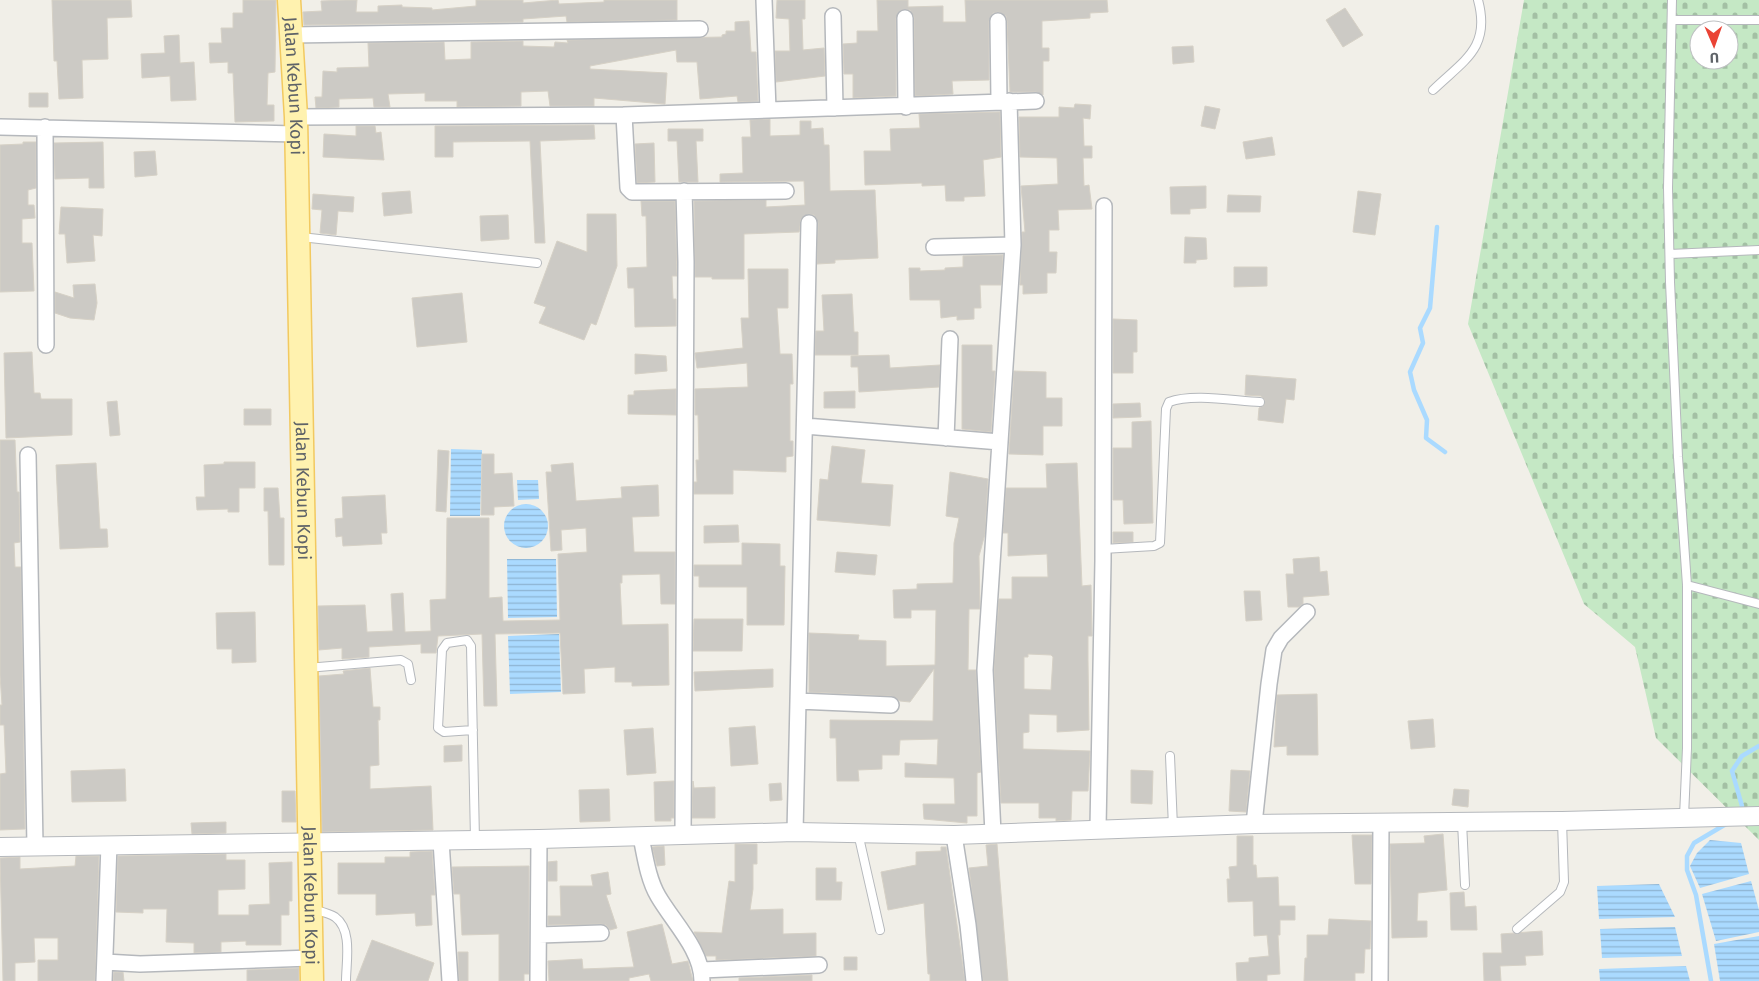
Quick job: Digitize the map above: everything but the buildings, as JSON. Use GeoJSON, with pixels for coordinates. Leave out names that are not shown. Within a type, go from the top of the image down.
{"type":"FeatureCollection","features":[{"type":"Feature","properties":{"kind":"main road","name":"Jalan Kebun Kopi"},"geometry":{"type":"LineString","coordinates":[[289,0],[296,126],[312,981]]}},
{"type":"Feature","properties":{"kind":"street"},"geometry":{"type":"LineString","coordinates":[[764,0],[768,110]]}},
{"type":"Feature","properties":{"kind":"street"},"geometry":{"type":"LineString","coordinates":[[834,16],[835,108]]}},
{"type":"Feature","properties":{"kind":"street"},"geometry":{"type":"LineString","coordinates":[[905,18],[906,107]]}},
{"type":"Feature","properties":{"kind":"street"},"geometry":{"type":"LineString","coordinates":[[993,832],[985,670],[1012,245],[998,21]]}},
{"type":"Feature","properties":{"kind":"street"},"geometry":{"type":"LineString","coordinates":[[290,35],[700,29]]}},
{"type":"Feature","properties":{"kind":"street"},"geometry":{"type":"LineString","coordinates":[[0,127],[296,126],[906,107],[1036,101]]}},
{"type":"Feature","properties":{"kind":"street"},"geometry":{"type":"LineString","coordinates":[[624,115],[628,188],[638,194],[684,191],[786,191]]}},
{"type":"Feature","properties":{"kind":"street"},"geometry":{"type":"LineString","coordinates":[[45,127],[46,345]]}},
{"type":"Feature","properties":{"kind":"street"},"geometry":{"type":"LineString","coordinates":[[683,835],[686,262],[684,191]]}},
{"type":"Feature","properties":{"kind":"street"},"geometry":{"type":"LineString","coordinates":[[1098,828],[1103,548],[1104,206]]}},
{"type":"Feature","properties":{"kind":"street"},"geometry":{"type":"LineString","coordinates":[[795,832],[809,223]]}},
{"type":"Feature","properties":{"kind":"street"},"geometry":{"type":"LineString","coordinates":[[934,247],[1012,245]]}},
{"type":"Feature","properties":{"kind":"street"},"geometry":{"type":"LineString","coordinates":[[946,438],[950,339]]}},
{"type":"Feature","properties":{"kind":"street"},"geometry":{"type":"LineString","coordinates":[[805,426],[1000,442]]}},
{"type":"Feature","properties":{"kind":"street"},"geometry":{"type":"LineString","coordinates":[[28,455],[36,846]]}},
{"type":"Feature","properties":{"kind":"street"},"geometry":{"type":"LineString","coordinates":[[1254,824],[1274,650],[1281,638],[1307,612]]}},
{"type":"Feature","properties":{"kind":"street"},"geometry":{"type":"LineString","coordinates":[[798,701],[892,705]]}},
{"type":"Feature","properties":{"kind":"street"},"geometry":{"type":"LineString","coordinates":[[0,847],[310,841],[441,841],[795,832],[954,835],[1098,828],[1254,824],[1562,821],[1714,816],[1755,817]]}},
{"type":"Feature","properties":{"kind":"street"},"geometry":{"type":"LineString","coordinates":[[1380,981],[1381,822]]}},
{"type":"Feature","properties":{"kind":"street"},"geometry":{"type":"LineString","coordinates":[[954,835],[968,925],[974,981]]}},
{"type":"Feature","properties":{"kind":"street"},"geometry":{"type":"LineString","coordinates":[[640,837],[646,863],[657,894],[694,954],[702,976],[819,965]]}},
{"type":"Feature","properties":{"kind":"street"},"geometry":{"type":"LineString","coordinates":[[538,981],[539,839]]}},
{"type":"Feature","properties":{"kind":"street"},"geometry":{"type":"LineString","coordinates":[[441,841],[450,981]]}},
{"type":"Feature","properties":{"kind":"street"},"geometry":{"type":"LineString","coordinates":[[104,981],[109,845]]}},
{"type":"Feature","properties":{"kind":"street"},"geometry":{"type":"LineString","coordinates":[[539,935],[601,933]]}},
{"type":"Feature","properties":{"kind":"street"},"geometry":{"type":"LineString","coordinates":[[105,962],[140,964],[311,958]]}},
{"type":"Feature","properties":{"kind":"lane"},"geometry":{"type":"LineString","coordinates":[[1433,90],[1476,48],[1483,26],[1478,0]]}},
{"type":"Feature","properties":{"kind":"lane"},"geometry":{"type":"LineString","coordinates":[[1672,0],[1668,188],[1678,457],[1687,585],[1687,748],[1684,818]]}},
{"type":"Feature","properties":{"kind":"lane"},"geometry":{"type":"LineString","coordinates":[[1672,20],[1759,20]]}},
{"type":"Feature","properties":{"kind":"lane"},"geometry":{"type":"LineString","coordinates":[[298,237],[537,263]]}},
{"type":"Feature","properties":{"kind":"lane"},"geometry":{"type":"LineString","coordinates":[[1670,254],[1759,250]]}},
{"type":"Feature","properties":{"kind":"lane"},"geometry":{"type":"LineString","coordinates":[[1103,548],[1160,544],[1166,409],[1169,402],[1202,399],[1260,402]]}},
{"type":"Feature","properties":{"kind":"lane"},"geometry":{"type":"LineString","coordinates":[[1687,585],[1759,604]]}},
{"type":"Feature","properties":{"kind":"lane"},"geometry":{"type":"LineString","coordinates":[[473,730],[444,732],[438,728],[442,650],[447,643],[467,640],[470,643],[473,730],[476,840]]}},
{"type":"Feature","properties":{"kind":"lane"},"geometry":{"type":"LineString","coordinates":[[305,668],[401,660],[408,664],[411,680]]}},
{"type":"Feature","properties":{"kind":"lane"},"geometry":{"type":"LineString","coordinates":[[1170,756],[1173,827]]}},
{"type":"Feature","properties":{"kind":"lane"},"geometry":{"type":"LineString","coordinates":[[1517,929],[1560,892],[1564,882],[1562,821]]}},
{"type":"Feature","properties":{"kind":"lane"},"geometry":{"type":"LineString","coordinates":[[1462,822],[1464,885]]}},
{"type":"Feature","properties":{"kind":"lane"},"geometry":{"type":"LineString","coordinates":[[858,833],[880,930]]}},
{"type":"Feature","properties":{"kind":"lane"},"geometry":{"type":"LineString","coordinates":[[310,908],[334,917],[344,928],[347,944],[346,981]]}},
{"type":"Feature","properties":{"kind":"green space"},"geometry":{"type":"Polygon","coordinates":[[[1524,0],[1759,0],[1759,840],[1656,738],[1635,647],[1584,604],[1468,324],[1524,0]]]}},
{"type":"Feature","properties":{"kind":"water"},"geometry":{"type":"Polygon","coordinates":[[[451,449],[482,450],[480,516],[450,516],[451,449]]]}},
{"type":"Feature","properties":{"kind":"water"},"geometry":{"type":"Polygon","coordinates":[[[517,480],[538,480],[539,499],[518,500],[517,480]]]}},
{"type":"Feature","properties":{"kind":"water"},"geometry":{"type":"Polygon","coordinates":[[[522,504],[530,504],[542,510],[548,526],[542,542],[530,548],[522,548],[510,542],[504,530],[504,522],[510,510],[522,504]]]}},
{"type":"Feature","properties":{"kind":"water"},"geometry":{"type":"Polygon","coordinates":[[[507,559],[556,559],[557,617],[508,618],[507,559]]]}},
{"type":"Feature","properties":{"kind":"water"},"geometry":{"type":"Polygon","coordinates":[[[559,634],[561,692],[510,694],[508,636],[559,634]]]}},
{"type":"Feature","properties":{"kind":"water"},"geometry":{"type":"Polygon","coordinates":[[[1710,840],[1741,843],[1749,874],[1700,888],[1690,866],[1697,853],[1710,840]]]}},
{"type":"Feature","properties":{"kind":"water"},"geometry":{"type":"Polygon","coordinates":[[[1751,881],[1759,910],[1759,932],[1716,941],[1702,894],[1751,881]]]}},
{"type":"Feature","properties":{"kind":"water"},"geometry":{"type":"Polygon","coordinates":[[[1659,884],[1675,917],[1599,919],[1597,886],[1659,884]]]}},
{"type":"Feature","properties":{"kind":"water"},"geometry":{"type":"Polygon","coordinates":[[[1675,927],[1682,956],[1602,958],[1600,929],[1675,927]]]}},
{"type":"Feature","properties":{"kind":"water"},"geometry":{"type":"Polygon","coordinates":[[[1759,936],[1759,981],[1720,981],[1714,944],[1759,936]]]}},
{"type":"Feature","properties":{"kind":"water"},"geometry":{"type":"Polygon","coordinates":[[[1686,966],[1690,981],[1600,981],[1599,969],[1686,966]]]}},
{"type":"Feature","properties":{"kind":"waterway"},"geometry":{"type":"LineString","coordinates":[[1437,227],[1430,308],[1420,328],[1423,343],[1410,372],[1414,390],[1427,420],[1426,438],[1445,452]]}},
{"type":"Feature","properties":{"kind":"waterway"},"geometry":{"type":"LineString","coordinates":[[1741,813],[1742,806],[1732,771],[1742,756],[1759,746]]}},
{"type":"Feature","properties":{"kind":"waterway"},"geometry":{"type":"LineString","coordinates":[[1711,981],[1696,895],[1687,870],[1687,856],[1694,843],[1726,824]]}}]}
